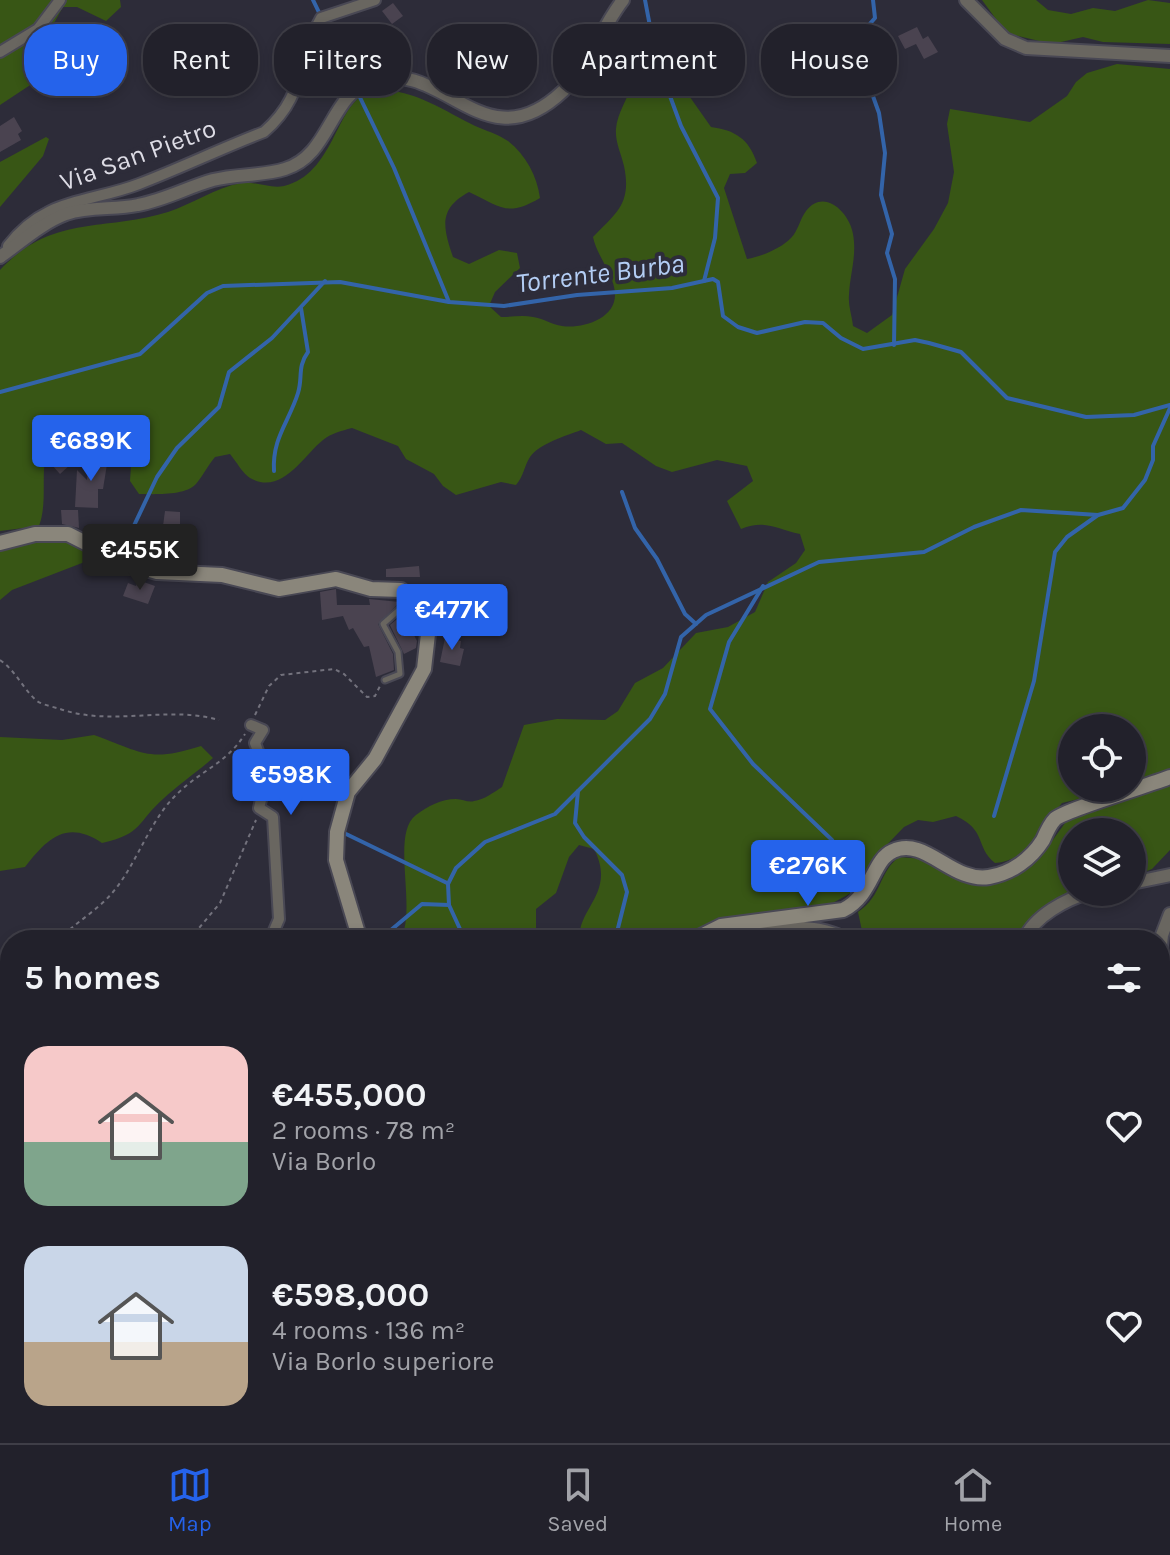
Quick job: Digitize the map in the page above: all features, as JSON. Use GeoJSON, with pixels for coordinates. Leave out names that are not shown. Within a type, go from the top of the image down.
{"type":"FeatureCollection","features":[{"type":"Feature","properties":{"kind":"main road"},"geometry":{"type":"LineString","coordinates":[[0,543],[35,534],[68,534],[125,563],[157,572],[222,575],[279,589],[336,579],[371,589],[401,590],[411,598],[428,634],[424,669],[375,759],[348,792],[337,832],[336,860],[357,930]]}},
{"type":"Feature","properties":{"kind":"main road"},"geometry":{"type":"LineString","coordinates":[[713,930],[750,921],[843,910],[853,905],[872,881],[882,860],[902,848],[920,850],[974,877],[995,875],[1029,858],[1057,817],[1170,777]]}},
{"type":"Feature","properties":{"kind":"street"},"geometry":{"type":"LineString","coordinates":[[0,52],[38,29],[60,0]]}},
{"type":"Feature","properties":{"kind":"street","name":"Via San Pietro"},"geometry":{"type":"LineString","coordinates":[[0,257],[11,241],[37,219],[75,199],[137,185],[264,132],[280,119],[299,88],[309,38],[321,18],[375,0]]}},
{"type":"Feature","properties":{"kind":"street"},"geometry":{"type":"LineString","coordinates":[[0,257],[64,215],[90,208],[122,208],[154,202],[211,181],[286,169],[315,149],[355,89],[373,80],[410,80],[489,117],[516,117],[534,111],[551,102],[572,82],[623,0]]}},
{"type":"Feature","properties":{"kind":"street"},"geometry":{"type":"LineString","coordinates":[[966,0],[1005,39],[1026,48],[1170,56]]}},
{"type":"Feature","properties":{"kind":"street"},"geometry":{"type":"LineString","coordinates":[[251,725],[263,730],[255,743],[267,775],[261,812],[273,817],[276,832],[273,870],[279,919],[274,930]]}},
{"type":"Feature","properties":{"kind":"street"},"geometry":{"type":"LineString","coordinates":[[1146,880],[1170,875]]}},
{"type":"Feature","properties":{"kind":"street"},"geometry":{"type":"LineString","coordinates":[[1029,930],[1032,923],[1060,906]]}},
{"type":"Feature","properties":{"kind":"street"},"geometry":{"type":"LineString","coordinates":[[750,921],[782,929],[804,925],[826,930]]}},
{"type":"Feature","properties":{"kind":"lane"},"geometry":{"type":"LineString","coordinates":[[385,680],[400,674],[398,652],[383,624],[411,598]]}},
{"type":"Feature","properties":{"kind":"path"},"geometry":{"type":"LineString","coordinates":[[0,660],[15,670],[38,701],[85,718],[121,719],[163,712],[195,713],[219,720]]}},
{"type":"Feature","properties":{"kind":"path"},"geometry":{"type":"LineString","coordinates":[[69,930],[112,893],[168,804],[205,772],[233,754],[269,686],[281,675],[334,669],[367,697],[375,696],[385,680]]}},
{"type":"Feature","properties":{"kind":"path"},"geometry":{"type":"LineString","coordinates":[[197,930],[227,892],[261,812]]}},
{"type":"Feature","properties":{"kind":"green space"},"geometry":{"type":"Polygon","coordinates":[[[0,0],[120,0],[121,7],[106,21],[77,7],[63,7],[53,24],[24,24],[24,89],[0,105],[0,0]]]}},
{"type":"Feature","properties":{"kind":"green space"},"geometry":{"type":"Polygon","coordinates":[[[982,0],[1036,0],[1048,10],[1071,14],[1093,8],[1115,11],[1148,0],[1170,3],[1170,44],[1103,42],[1083,37],[1052,44],[1004,30],[982,0]]]}},
{"type":"Feature","properties":{"kind":"green space"},"geometry":{"type":"Polygon","coordinates":[[[1117,64],[1170,69],[1170,771],[1146,780],[1146,714],[1058,714],[1058,802],[1066,802],[1062,803],[1026,849],[1007,861],[995,863],[985,851],[977,833],[966,821],[956,816],[933,822],[918,820],[904,827],[876,856],[862,887],[829,905],[719,920],[702,930],[580,930],[599,889],[601,877],[594,849],[579,845],[569,857],[556,893],[536,909],[536,930],[404,930],[405,838],[416,815],[440,802],[478,800],[502,787],[524,725],[557,719],[605,720],[618,711],[635,683],[663,668],[696,633],[728,627],[755,612],[768,582],[796,563],[805,550],[800,534],[764,525],[741,529],[727,501],[753,481],[747,466],[717,460],[672,472],[656,466],[622,443],[606,444],[581,430],[534,452],[516,485],[501,482],[456,495],[443,486],[434,474],[406,459],[398,446],[352,428],[326,438],[291,472],[272,482],[250,478],[230,454],[215,457],[199,481],[185,491],[139,494],[130,481],[132,450],[123,439],[76,442],[47,448],[39,526],[0,531],[0,270],[19,252],[59,232],[168,212],[241,183],[284,186],[301,179],[314,168],[356,101],[363,96],[411,95],[505,139],[525,159],[536,182],[540,198],[528,204],[503,208],[469,192],[459,198],[448,212],[445,228],[453,257],[469,264],[499,250],[517,253],[520,268],[495,292],[489,306],[501,317],[529,316],[570,327],[588,324],[604,316],[614,303],[612,280],[593,237],[620,207],[626,190],[624,166],[617,143],[619,117],[627,96],[689,96],[711,127],[727,131],[745,142],[757,163],[745,173],[730,174],[724,188],[747,259],[770,252],[787,242],[813,204],[828,202],[842,211],[851,226],[854,242],[849,299],[853,326],[867,333],[892,315],[905,269],[934,229],[948,203],[954,172],[947,124],[950,109],[1030,122],[1067,96],[1087,73],[1117,64]]]}},
{"type":"Feature","properties":{"kind":"green space"},"geometry":{"type":"Polygon","coordinates":[[[46,137],[49,139],[43,156],[0,207],[0,162],[46,137]]]}},
{"type":"Feature","properties":{"kind":"green space"},"geometry":{"type":"Polygon","coordinates":[[[58,539],[84,549],[95,558],[12,590],[0,600],[0,549],[58,539]]]}},
{"type":"Feature","properties":{"kind":"green space"},"geometry":{"type":"Polygon","coordinates":[[[94,735],[146,753],[169,754],[201,746],[213,758],[125,836],[102,843],[89,836],[68,833],[41,848],[25,867],[0,871],[0,737],[62,740],[94,735]]]}},
{"type":"Feature","properties":{"kind":"green space"},"geometry":{"type":"Polygon","coordinates":[[[1170,785],[1170,850],[1146,871],[1146,818],[1071,818],[1119,802],[1146,802],[1146,793],[1170,785]]]}},
{"type":"Feature","properties":{"kind":"green space"},"geometry":{"type":"Polygon","coordinates":[[[1058,833],[1058,901],[1034,917],[1023,930],[862,930],[858,912],[872,898],[887,870],[899,857],[923,859],[950,876],[978,882],[1009,878],[1044,852],[1058,833]]]}},
{"type":"Feature","properties":{"kind":"building"},"geometry":{"type":"Polygon","coordinates":[[[393,3],[403,16],[392,24],[382,11],[393,3]]]}},
{"type":"Feature","properties":{"kind":"building"},"geometry":{"type":"Polygon","coordinates":[[[917,27],[923,39],[928,36],[938,52],[924,59],[916,44],[905,49],[898,36],[917,27]]]}},
{"type":"Feature","properties":{"kind":"building"},"geometry":{"type":"Polygon","coordinates":[[[14,117],[22,131],[18,134],[21,140],[0,152],[0,126],[14,117]]]}},
{"type":"Feature","properties":{"kind":"building"},"geometry":{"type":"Polygon","coordinates":[[[61,454],[71,464],[60,474],[51,464],[61,454]]]}},
{"type":"Feature","properties":{"kind":"building"},"geometry":{"type":"Polygon","coordinates":[[[88,457],[108,458],[103,489],[98,489],[98,508],[75,507],[77,470],[87,480],[88,457]]]}},
{"type":"Feature","properties":{"kind":"building"},"geometry":{"type":"Polygon","coordinates":[[[61,510],[78,510],[79,528],[62,524],[61,510]]]}},
{"type":"Feature","properties":{"kind":"building"},"geometry":{"type":"Polygon","coordinates":[[[165,511],[180,512],[180,528],[163,526],[165,511]]]}},
{"type":"Feature","properties":{"kind":"building"},"geometry":{"type":"Polygon","coordinates":[[[151,553],[182,553],[182,563],[151,560],[151,553]]]}},
{"type":"Feature","properties":{"kind":"building"},"geometry":{"type":"Polygon","coordinates":[[[419,566],[420,577],[386,577],[386,569],[419,566]]]}},
{"type":"Feature","properties":{"kind":"building"},"geometry":{"type":"Polygon","coordinates":[[[138,580],[155,586],[148,604],[123,596],[128,583],[136,586],[138,580]]]}},
{"type":"Feature","properties":{"kind":"building"},"geometry":{"type":"Polygon","coordinates":[[[336,589],[337,605],[370,605],[369,599],[400,602],[378,624],[393,654],[394,670],[376,677],[369,646],[364,647],[353,628],[349,630],[343,616],[322,620],[320,592],[336,589]]]}},
{"type":"Feature","properties":{"kind":"building"},"geometry":{"type":"Polygon","coordinates":[[[403,614],[417,641],[416,648],[404,654],[390,625],[403,614]]]}},
{"type":"Feature","properties":{"kind":"building"},"geometry":{"type":"Polygon","coordinates":[[[445,638],[461,641],[460,648],[464,649],[460,666],[440,662],[445,638]]]}},
{"type":"Feature","properties":{"kind":"waterway"},"geometry":{"type":"LineString","coordinates":[[313,0],[394,168],[449,302]]}},
{"type":"Feature","properties":{"kind":"waterway"},"geometry":{"type":"LineString","coordinates":[[645,0],[656,58],[681,126],[718,198],[715,238],[704,281]]}},
{"type":"Feature","properties":{"kind":"waterway"},"geometry":{"type":"LineString","coordinates":[[873,0],[875,18],[860,35],[860,60],[879,113],[885,153],[881,195],[892,234],[887,253],[895,279],[894,345]]}},
{"type":"Feature","properties":{"kind":"waterway","name":"Torrente Burba"},"geometry":{"type":"LineString","coordinates":[[0,392],[140,354],[207,293],[223,286],[340,282],[449,302],[504,306],[577,295],[672,288],[713,279],[718,282],[723,316],[738,327],[757,333],[805,322],[823,323],[841,338],[863,349],[915,340],[929,343],[961,352],[1007,398],[1086,417],[1134,415],[1170,405]]}},
{"type":"Feature","properties":{"kind":"waterway"},"geometry":{"type":"LineString","coordinates":[[122,551],[157,477],[177,448],[219,407],[229,372],[272,338],[325,281]]}},
{"type":"Feature","properties":{"kind":"waterway"},"geometry":{"type":"LineString","coordinates":[[274,471],[278,439],[298,393],[302,362],[308,352],[301,308]]}},
{"type":"Feature","properties":{"kind":"waterway"},"geometry":{"type":"LineString","coordinates":[[460,930],[449,905],[448,884],[456,868],[485,842],[555,814],[650,719],[665,694],[681,637],[706,615],[819,562],[924,552],[974,527],[1021,510],[1098,515],[1123,508],[1145,480],[1153,460],[1153,446],[1170,408]]}},
{"type":"Feature","properties":{"kind":"waterway"},"geometry":{"type":"LineString","coordinates":[[622,492],[635,528],[657,559],[685,614],[696,624]]}},
{"type":"Feature","properties":{"kind":"waterway"},"geometry":{"type":"LineString","coordinates":[[994,816],[1034,681],[1055,552],[1067,537],[1098,515]]}},
{"type":"Feature","properties":{"kind":"waterway"},"geometry":{"type":"LineString","coordinates":[[763,586],[729,642],[710,709],[753,764],[832,840],[854,896]]}},
{"type":"Feature","properties":{"kind":"waterway"},"geometry":{"type":"LineString","coordinates":[[578,791],[575,823],[584,837],[622,875],[627,892],[618,930]]}},
{"type":"Feature","properties":{"kind":"waterway"},"geometry":{"type":"LineString","coordinates":[[342,832],[447,883]]}},
{"type":"Feature","properties":{"kind":"waterway"},"geometry":{"type":"LineString","coordinates":[[391,930],[422,904],[449,905]]}}]}
